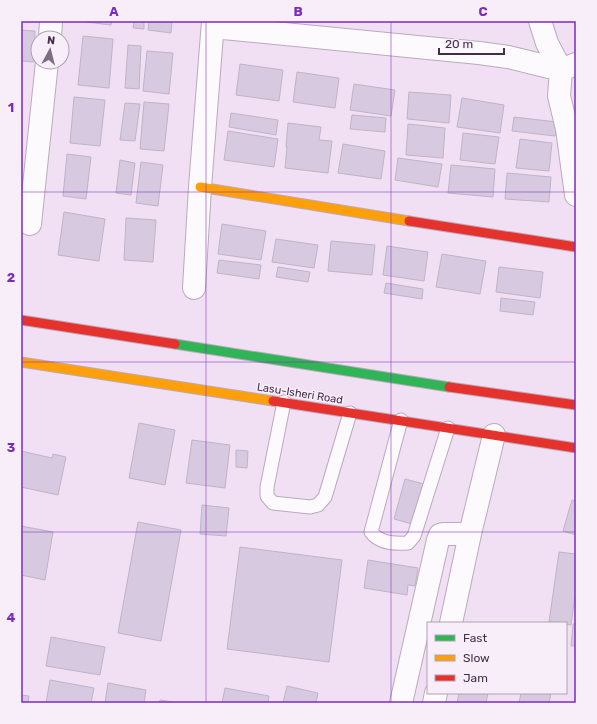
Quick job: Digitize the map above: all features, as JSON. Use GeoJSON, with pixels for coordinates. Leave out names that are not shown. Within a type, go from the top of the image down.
{"type":"FeatureCollection","features":[{"type":"Feature","properties":{"kind":"main road"},"geometry":{"type":"LineString","coordinates":[[200,187],[498,236],[576,247]]}},
{"type":"Feature","properties":{"kind":"main road"},"geometry":{"type":"LineString","coordinates":[[21,320],[576,406]]}},
{"type":"Feature","properties":{"kind":"main road","name":"Lasu-Isheri Road"},"geometry":{"type":"LineString","coordinates":[[21,362],[576,448]]}},
{"type":"Feature","properties":{"kind":"street"},"geometry":{"type":"LineString","coordinates":[[540,21],[547,43],[568,67]]}},
{"type":"Feature","properties":{"kind":"street"},"geometry":{"type":"LineString","coordinates":[[194,288],[200,187],[213,24],[479,53],[568,67]]}},
{"type":"Feature","properties":{"kind":"street"},"geometry":{"type":"LineString","coordinates":[[568,67],[559,96],[567,129],[576,194]]}},
{"type":"Feature","properties":{"kind":"street"},"geometry":{"type":"LineString","coordinates":[[30,224],[46,70]]}},
{"type":"Feature","properties":{"kind":"street"},"geometry":{"type":"LineString","coordinates":[[451,622],[470,534],[494,435]]}},
{"type":"Feature","properties":{"kind":"street"},"geometry":{"type":"LineString","coordinates":[[401,703],[440,535],[470,534]]}},
{"type":"Feature","properties":{"kind":"lane"},"geometry":{"type":"LineString","coordinates":[[284,402],[267,487],[267,496],[273,503],[310,507],[318,505],[325,497],[350,413]]}},
{"type":"Feature","properties":{"kind":"lane"},"geometry":{"type":"LineString","coordinates":[[401,420],[371,532],[374,536],[382,540],[398,544],[408,543],[414,536],[448,428]]}},
{"type":"Feature","properties":{"kind":"building"},"geometry":{"type":"Polygon","coordinates":[[[86,21],[112,21],[111,25],[86,21]]]}},
{"type":"Feature","properties":{"kind":"building"},"geometry":{"type":"Polygon","coordinates":[[[134,21],[144,21],[144,29],[133,28],[134,21]]]}},
{"type":"Feature","properties":{"kind":"building"},"geometry":{"type":"Polygon","coordinates":[[[149,21],[172,21],[171,33],[148,30],[149,21]]]}},
{"type":"Feature","properties":{"kind":"building"},"geometry":{"type":"Polygon","coordinates":[[[21,30],[30,31],[30,62],[21,61],[21,30]]]}},
{"type":"Feature","properties":{"kind":"building"},"geometry":{"type":"Polygon","coordinates":[[[83,36],[113,39],[109,88],[78,85],[83,36]]]}},
{"type":"Feature","properties":{"kind":"building"},"geometry":{"type":"Polygon","coordinates":[[[128,45],[141,46],[139,89],[125,88],[128,45]]]}},
{"type":"Feature","properties":{"kind":"building"},"geometry":{"type":"Polygon","coordinates":[[[147,51],[173,53],[169,94],[143,91],[147,51]]]}},
{"type":"Feature","properties":{"kind":"building"},"geometry":{"type":"Polygon","coordinates":[[[240,64],[283,70],[279,101],[236,95],[240,64]]]}},
{"type":"Feature","properties":{"kind":"building"},"geometry":{"type":"Polygon","coordinates":[[[297,72],[339,78],[335,108],[293,102],[297,72]]]}},
{"type":"Feature","properties":{"kind":"building"},"geometry":{"type":"Polygon","coordinates":[[[354,84],[395,90],[391,116],[350,110],[354,84]]]}},
{"type":"Feature","properties":{"kind":"building"},"geometry":{"type":"Polygon","coordinates":[[[409,92],[451,95],[449,123],[407,119],[409,92]]]}},
{"type":"Feature","properties":{"kind":"building"},"geometry":{"type":"Polygon","coordinates":[[[74,97],[105,100],[100,146],[70,143],[74,97]]]}},
{"type":"Feature","properties":{"kind":"building"},"geometry":{"type":"Polygon","coordinates":[[[462,98],[504,105],[500,133],[457,127],[462,98]]]}},
{"type":"Feature","properties":{"kind":"building"},"geometry":{"type":"Polygon","coordinates":[[[144,102],[169,104],[164,151],[140,149],[144,102]]]}},
{"type":"Feature","properties":{"kind":"building"},"geometry":{"type":"Polygon","coordinates":[[[125,103],[140,104],[135,141],[120,140],[125,103]]]}},
{"type":"Feature","properties":{"kind":"building"},"geometry":{"type":"Polygon","coordinates":[[[231,113],[278,120],[276,135],[229,127],[231,113]]]}},
{"type":"Feature","properties":{"kind":"building"},"geometry":{"type":"Polygon","coordinates":[[[352,115],[386,118],[385,132],[350,129],[352,115]]]}},
{"type":"Feature","properties":{"kind":"building"},"geometry":{"type":"Polygon","coordinates":[[[514,117],[557,122],[555,136],[512,131],[514,117]]]}},
{"type":"Feature","properties":{"kind":"building"},"geometry":{"type":"Polygon","coordinates":[[[288,123],[321,127],[319,140],[332,141],[328,173],[285,168],[288,123]]]}},
{"type":"Feature","properties":{"kind":"building"},"geometry":{"type":"Polygon","coordinates":[[[408,124],[445,128],[443,158],[406,155],[408,124]]]}},
{"type":"Feature","properties":{"kind":"building"},"geometry":{"type":"Polygon","coordinates":[[[228,131],[278,139],[274,167],[224,160],[228,131]]]}},
{"type":"Feature","properties":{"kind":"building"},"geometry":{"type":"Polygon","coordinates":[[[463,133],[499,137],[495,164],[460,160],[463,133]]]}},
{"type":"Feature","properties":{"kind":"building"},"geometry":{"type":"Polygon","coordinates":[[[520,139],[552,143],[549,171],[516,168],[520,139]]]}},
{"type":"Feature","properties":{"kind":"building"},"geometry":{"type":"Polygon","coordinates":[[[343,144],[385,151],[381,179],[338,173],[343,144]]]}},
{"type":"Feature","properties":{"kind":"building"},"geometry":{"type":"Polygon","coordinates":[[[67,154],[91,157],[86,199],[63,196],[67,154]]]}},
{"type":"Feature","properties":{"kind":"building"},"geometry":{"type":"Polygon","coordinates":[[[398,158],[442,164],[438,187],[395,180],[398,158]]]}},
{"type":"Feature","properties":{"kind":"building"},"geometry":{"type":"Polygon","coordinates":[[[120,160],[135,163],[131,195],[116,193],[120,160]]]}},
{"type":"Feature","properties":{"kind":"building"},"geometry":{"type":"Polygon","coordinates":[[[141,162],[163,165],[158,206],[136,203],[141,162]]]}},
{"type":"Feature","properties":{"kind":"building"},"geometry":{"type":"Polygon","coordinates":[[[451,165],[495,169],[493,197],[448,193],[451,165]]]}},
{"type":"Feature","properties":{"kind":"building"},"geometry":{"type":"Polygon","coordinates":[[[507,173],[551,177],[549,202],[505,199],[507,173]]]}},
{"type":"Feature","properties":{"kind":"building"},"geometry":{"type":"Polygon","coordinates":[[[64,212],[105,219],[99,261],[58,255],[64,212]]]}},
{"type":"Feature","properties":{"kind":"building"},"geometry":{"type":"Polygon","coordinates":[[[126,218],[156,220],[153,262],[124,260],[126,218]]]}},
{"type":"Feature","properties":{"kind":"building"},"geometry":{"type":"Polygon","coordinates":[[[222,224],[266,231],[261,260],[218,254],[222,224]]]}},
{"type":"Feature","properties":{"kind":"building"},"geometry":{"type":"Polygon","coordinates":[[[276,239],[318,245],[314,268],[272,262],[276,239]]]}},
{"type":"Feature","properties":{"kind":"building"},"geometry":{"type":"Polygon","coordinates":[[[331,241],[375,245],[372,275],[328,271],[331,241]]]}},
{"type":"Feature","properties":{"kind":"building"},"geometry":{"type":"Polygon","coordinates":[[[387,246],[428,252],[424,281],[383,275],[387,246]]]}},
{"type":"Feature","properties":{"kind":"building"},"geometry":{"type":"Polygon","coordinates":[[[442,254],[486,261],[480,294],[436,287],[442,254]]]}},
{"type":"Feature","properties":{"kind":"building"},"geometry":{"type":"Polygon","coordinates":[[[219,260],[261,265],[259,279],[217,273],[219,260]]]}},
{"type":"Feature","properties":{"kind":"building"},"geometry":{"type":"Polygon","coordinates":[[[278,267],[310,272],[308,282],[276,277],[278,267]]]}},
{"type":"Feature","properties":{"kind":"building"},"geometry":{"type":"Polygon","coordinates":[[[499,267],[543,272],[540,298],[496,292],[499,267]]]}},
{"type":"Feature","properties":{"kind":"building"},"geometry":{"type":"Polygon","coordinates":[[[386,283],[423,289],[422,299],[384,293],[386,283]]]}},
{"type":"Feature","properties":{"kind":"building"},"geometry":{"type":"Polygon","coordinates":[[[501,298],[535,302],[533,315],[500,311],[501,298]]]}},
{"type":"Feature","properties":{"kind":"building"},"geometry":{"type":"Polygon","coordinates":[[[139,423],[175,430],[165,485],[129,478],[139,423]]]}},
{"type":"Feature","properties":{"kind":"building"},"geometry":{"type":"Polygon","coordinates":[[[192,440],[230,445],[225,488],[186,483],[192,440]]]}},
{"type":"Feature","properties":{"kind":"building"},"geometry":{"type":"Polygon","coordinates":[[[236,450],[248,451],[247,468],[236,467],[236,450]]]}},
{"type":"Feature","properties":{"kind":"building"},"geometry":{"type":"Polygon","coordinates":[[[21,451],[52,458],[53,454],[66,457],[58,495],[21,487],[21,451]]]}},
{"type":"Feature","properties":{"kind":"building"},"geometry":{"type":"Polygon","coordinates":[[[405,479],[424,484],[412,524],[394,519],[405,479]]]}},
{"type":"Feature","properties":{"kind":"building"},"geometry":{"type":"Polygon","coordinates":[[[572,500],[576,501],[576,535],[563,531],[572,500]]]}},
{"type":"Feature","properties":{"kind":"building"},"geometry":{"type":"Polygon","coordinates":[[[202,505],[229,508],[226,536],[200,534],[202,505]]]}},
{"type":"Feature","properties":{"kind":"building"},"geometry":{"type":"Polygon","coordinates":[[[138,522],[181,530],[161,641],[118,633],[138,522]]]}},
{"type":"Feature","properties":{"kind":"building"},"geometry":{"type":"Polygon","coordinates":[[[21,526],[53,532],[45,580],[21,575],[21,526]]]}},
{"type":"Feature","properties":{"kind":"building"},"geometry":{"type":"Polygon","coordinates":[[[240,547],[342,560],[329,662],[227,649],[240,547]]]}},
{"type":"Feature","properties":{"kind":"building"},"geometry":{"type":"Polygon","coordinates":[[[559,552],[576,554],[576,588],[571,625],[567,624],[567,622],[549,622],[559,552]]]}},
{"type":"Feature","properties":{"kind":"building"},"geometry":{"type":"Polygon","coordinates":[[[368,560],[418,568],[415,586],[408,585],[407,595],[364,588],[368,560]]]}},
{"type":"Feature","properties":{"kind":"building"},"geometry":{"type":"Polygon","coordinates":[[[573,624],[576,624],[576,646],[571,646],[573,624]]]}},
{"type":"Feature","properties":{"kind":"building"},"geometry":{"type":"Polygon","coordinates":[[[51,637],[105,647],[100,675],[46,666],[51,637]]]}},
{"type":"Feature","properties":{"kind":"building"},"geometry":{"type":"Polygon","coordinates":[[[50,680],[94,688],[91,703],[46,703],[50,680]]]}},
{"type":"Feature","properties":{"kind":"building"},"geometry":{"type":"Polygon","coordinates":[[[108,683],[146,690],[144,703],[105,703],[108,683]]]}},
{"type":"Feature","properties":{"kind":"building"},"geometry":{"type":"Polygon","coordinates":[[[287,686],[318,693],[316,703],[283,703],[287,686]]]}},
{"type":"Feature","properties":{"kind":"building"},"geometry":{"type":"Polygon","coordinates":[[[225,688],[269,696],[268,703],[222,703],[225,688]]]}},
{"type":"Feature","properties":{"kind":"building"},"geometry":{"type":"Polygon","coordinates":[[[459,694],[488,694],[486,703],[457,703],[459,694]]]}},
{"type":"Feature","properties":{"kind":"building"},"geometry":{"type":"Polygon","coordinates":[[[521,694],[551,694],[549,703],[519,703],[521,694]]]}},
{"type":"Feature","properties":{"kind":"building"},"geometry":{"type":"Polygon","coordinates":[[[21,695],[29,696],[28,703],[21,703],[21,695]]]}},
{"type":"Feature","properties":{"kind":"building"},"geometry":{"type":"Polygon","coordinates":[[[160,700],[178,703],[159,703],[160,700]]]}},
{"type":"Feature","properties":{"kind":"traffic: fast"},"geometry":{"type":"LineString","coordinates":[[175,344],[449,387]]}},
{"type":"Feature","properties":{"kind":"traffic: slow"},"geometry":{"type":"LineString","coordinates":[[200,187],[409,221]]}},
{"type":"Feature","properties":{"kind":"traffic: slow"},"geometry":{"type":"LineString","coordinates":[[21,362],[273,401]]}},
{"type":"Feature","properties":{"kind":"traffic: jam"},"geometry":{"type":"LineString","coordinates":[[409,221],[576,247]]}},
{"type":"Feature","properties":{"kind":"traffic: jam"},"geometry":{"type":"LineString","coordinates":[[21,320],[175,344]]}},
{"type":"Feature","properties":{"kind":"traffic: jam"},"geometry":{"type":"LineString","coordinates":[[449,387],[576,405]]}},
{"type":"Feature","properties":{"kind":"traffic: jam"},"geometry":{"type":"LineString","coordinates":[[273,401],[576,448]]}}]}
